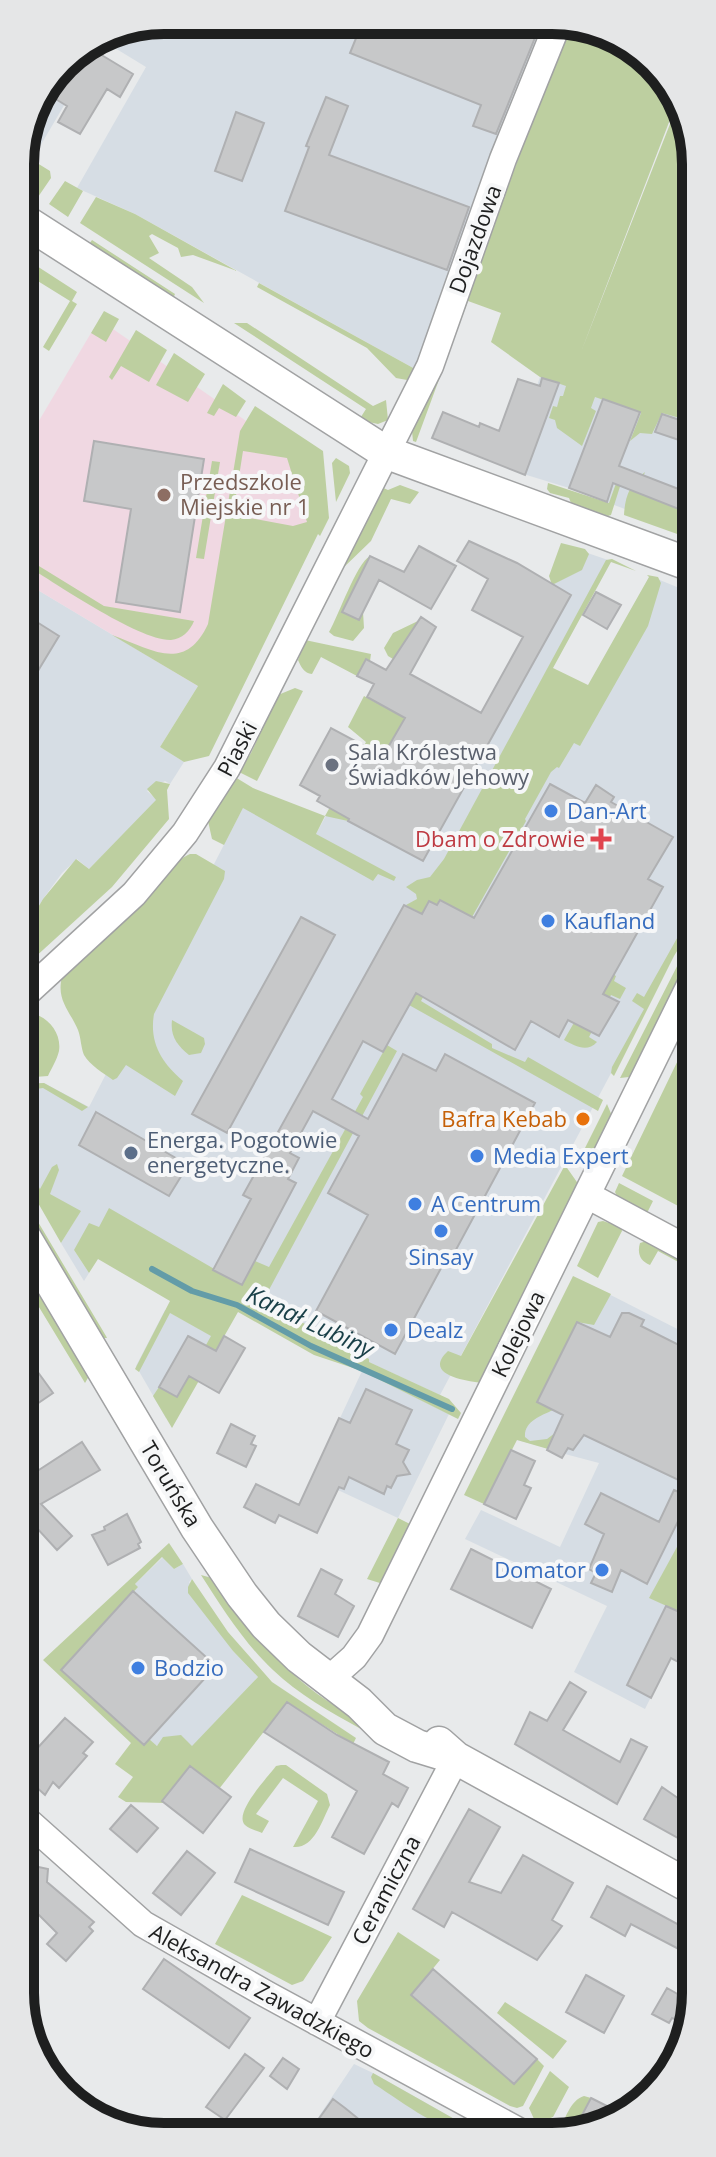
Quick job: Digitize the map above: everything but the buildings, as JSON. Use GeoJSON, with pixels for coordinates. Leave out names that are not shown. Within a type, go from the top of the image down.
{"type":"FeatureCollection","features":[{"type":"Feature","properties":{"kind":"street","name":"Dojazdowa"},"geometry":{"type":"LineString","coordinates":[[385,452],[430,366],[503,159],[554,34]]}},
{"type":"Feature","properties":{"kind":"street"},"geometry":{"type":"LineString","coordinates":[[34,227],[385,452],[682,562]]}},
{"type":"Feature","properties":{"kind":"street","name":"Piaski"},"geometry":{"type":"LineString","coordinates":[[34,986],[134,894],[211,796],[385,452]]}},
{"type":"Feature","properties":{"kind":"street","name":"Kolejowa"},"geometry":{"type":"LineString","coordinates":[[327,1681],[354,1657],[370,1635],[682,1001]]}},
{"type":"Feature","properties":{"kind":"street"},"geometry":{"type":"LineString","coordinates":[[587,1195],[682,1246]]}},
{"type":"Feature","properties":{"kind":"street","name":"Toruńska"},"geometry":{"type":"LineString","coordinates":[[34,1253],[197,1528],[266,1625],[327,1681],[359,1703],[385,1729],[417,1746],[454,1757],[682,1882]]}},
{"type":"Feature","properties":{"kind":"street","name":"Ceramiczna"},"geometry":{"type":"LineString","coordinates":[[317,2022],[454,1757]]}},
{"type":"Feature","properties":{"kind":"street","name":"Aleksandra Zawadzkiego"},"geometry":{"type":"LineString","coordinates":[[34,1827],[143,1924],[504,2123]]}},
{"type":"Feature","properties":{"kind":"shaded area"},"geometry":{"type":"Polygon","coordinates":[[[164,34],[540,34],[415,369],[135,214],[77,188],[146,67],[111,46],[138,36],[164,34]]]}},
{"type":"Feature","properties":{"kind":"shaded area"},"geometry":{"type":"Polygon","coordinates":[[[93,55],[34,157],[44,114],[56,92],[72,72],[93,55]]]}},
{"type":"Feature","properties":{"kind":"shaded area","name":"Przedszkole Miejskie nr 1"},"geometry":{"type":"Polygon","coordinates":[[[110,327],[297,456],[318,533],[198,686],[34,588],[34,429],[91,333],[110,327]]]}},
{"type":"Feature","properties":{"kind":"shaded area"},"geometry":{"type":"Polygon","coordinates":[[[547,376],[682,418],[682,530],[569,488],[507,469],[540,377],[547,376]]]}},
{"type":"Feature","properties":{"kind":"shaded area"},"geometry":{"type":"Polygon","coordinates":[[[573,548],[611,561],[429,894],[462,911],[650,576],[682,589],[682,940],[440,1395],[247,1306],[74,1250],[89,1273],[84,1281],[61,1243],[77,1217],[34,1184],[34,1083],[44,1083],[89,1107],[248,798],[316,834],[364,746],[410,674],[481,712],[573,548]]]}},
{"type":"Feature","properties":{"kind":"shaded area"},"geometry":{"type":"Polygon","coordinates":[[[34,588],[198,686],[160,747],[184,762],[170,784],[165,781],[147,791],[157,800],[89,869],[77,859],[34,914],[34,588]]]}},
{"type":"Feature","properties":{"kind":"shaded area"},"geometry":{"type":"Polygon","coordinates":[[[593,1286],[682,1331],[682,1538],[650,1598],[682,1613],[682,1635],[645,1709],[574,1672],[607,1606],[465,1539],[481,1510],[560,1547],[599,1463],[565,1454],[562,1458],[547,1448],[517,1440],[593,1286]]]}},
{"type":"Feature","properties":{"kind":"shaded area"},"geometry":{"type":"Polygon","coordinates":[[[165,1310],[212,1336],[166,1418],[136,1366],[165,1310]]]}},
{"type":"Feature","properties":{"kind":"shaded area"},"geometry":{"type":"Polygon","coordinates":[[[362,1371],[449,1414],[398,1518],[312,1478],[362,1371]]]}},
{"type":"Feature","properties":{"kind":"shaded area"},"geometry":{"type":"Polygon","coordinates":[[[163,1557],[174,1569],[183,1564],[192,1579],[189,1582],[233,1651],[258,1677],[192,1747],[143,1745],[61,1670],[137,1587],[135,1584],[163,1557]]]}},
{"type":"Feature","properties":{"kind":"shaded area"},"geometry":{"type":"Polygon","coordinates":[[[354,2064],[461,2123],[314,2123],[354,2064]]]}},
{"type":"Feature","properties":{"kind":"green space"},"geometry":{"type":"Polygon","coordinates":[[[565,35],[578,36],[617,51],[655,85],[672,114],[581,352],[673,116],[680,138],[682,164],[682,419],[662,413],[652,434],[640,433],[630,441],[641,413],[595,397],[591,408],[596,411],[582,446],[557,428],[555,420],[549,418],[566,386],[540,377],[491,342],[501,313],[468,301],[416,442],[413,441],[411,421],[507,189],[565,35]]]}},
{"type":"Feature","properties":{"kind":"green space"},"geometry":{"type":"Polygon","coordinates":[[[34,161],[50,171],[51,178],[38,197],[34,195],[34,161]]]}},
{"type":"Feature","properties":{"kind":"green space"},"geometry":{"type":"Polygon","coordinates":[[[65,181],[83,191],[68,217],[49,204],[65,181]]]}},
{"type":"Feature","properties":{"kind":"green space"},"geometry":{"type":"Polygon","coordinates":[[[96,197],[135,214],[237,271],[193,255],[181,257],[178,248],[152,234],[149,236],[159,253],[149,258],[192,287],[204,303],[80,223],[96,197]]]}},
{"type":"Feature","properties":{"kind":"green space"},"geometry":{"type":"Polygon","coordinates":[[[92,240],[175,294],[172,301],[87,247],[92,240]]]}},
{"type":"Feature","properties":{"kind":"green space"},"geometry":{"type":"Polygon","coordinates":[[[34,264],[77,292],[72,301],[77,304],[49,351],[43,347],[70,301],[34,279],[34,264]]]}},
{"type":"Feature","properties":{"kind":"green space"},"geometry":{"type":"Polygon","coordinates":[[[259,283],[415,369],[407,380],[396,378],[367,348],[257,287],[259,283]]]}},
{"type":"Feature","properties":{"kind":"green space"},"geometry":{"type":"Polygon","coordinates":[[[104,311],[119,319],[106,342],[91,333],[104,311]]]}},
{"type":"Feature","properties":{"kind":"green space"},"geometry":{"type":"Polygon","coordinates":[[[234,323],[247,323],[373,406],[386,400],[388,420],[378,424],[359,420],[366,409],[234,323]]]}},
{"type":"Feature","properties":{"kind":"green space"},"geometry":{"type":"Polygon","coordinates":[[[136,330],[167,350],[149,382],[121,366],[112,380],[109,377],[136,330]]]}},
{"type":"Feature","properties":{"kind":"green space"},"geometry":{"type":"Polygon","coordinates":[[[174,353],[205,374],[188,402],[156,385],[174,353]]]}},
{"type":"Feature","properties":{"kind":"green space"},"geometry":{"type":"Polygon","coordinates":[[[223,384],[246,401],[236,417],[219,408],[214,416],[207,413],[223,384]]]}},
{"type":"Feature","properties":{"kind":"green space"},"geometry":{"type":"Polygon","coordinates":[[[255,406],[323,451],[329,518],[320,536],[318,534],[209,756],[184,762],[160,747],[198,686],[112,635],[166,654],[189,649],[199,639],[208,624],[240,431],[255,406]],[[243,451],[233,515],[293,526],[307,522],[287,458],[243,451]]]}},
{"type":"Feature","properties":{"kind":"green space"},"geometry":{"type":"Polygon","coordinates":[[[336,458],[349,466],[350,473],[336,502],[332,463],[336,458]]]}},
{"type":"Feature","properties":{"kind":"green space"},"geometry":{"type":"Polygon","coordinates":[[[212,461],[220,462],[204,559],[196,558],[212,461]]]}},
{"type":"Feature","properties":{"kind":"green space"},"geometry":{"type":"Polygon","coordinates":[[[645,472],[638,491],[682,509],[682,536],[624,515],[629,491],[645,472]]]}},
{"type":"Feature","properties":{"kind":"green space"},"geometry":{"type":"Polygon","coordinates":[[[619,475],[623,477],[611,515],[608,516],[571,503],[569,498],[550,493],[547,489],[548,483],[609,503],[619,475]]]}},
{"type":"Feature","properties":{"kind":"green space"},"geometry":{"type":"Polygon","coordinates":[[[400,485],[419,492],[410,504],[391,499],[371,541],[341,570],[381,487],[388,490],[400,485]]]}},
{"type":"Feature","properties":{"kind":"green space"},"geometry":{"type":"Polygon","coordinates":[[[561,543],[585,549],[589,554],[582,570],[552,585],[549,576],[561,543]]]}},
{"type":"Feature","properties":{"kind":"green space"},"geometry":{"type":"Polygon","coordinates":[[[370,556],[343,612],[358,620],[363,612],[364,628],[353,641],[334,636],[329,632],[354,579],[370,556]]]}},
{"type":"Feature","properties":{"kind":"green space"},"geometry":{"type":"Polygon","coordinates":[[[612,559],[636,571],[611,562],[553,668],[588,685],[649,577],[647,575],[658,577],[661,583],[648,626],[580,746],[574,743],[559,768],[551,772],[440,974],[435,975],[421,1001],[492,1044],[492,1048],[525,1062],[528,1057],[603,1100],[598,1111],[409,1005],[437,905],[429,901],[423,914],[406,905],[417,899],[416,894],[406,887],[430,877],[444,859],[606,560],[612,559]]]}},
{"type":"Feature","properties":{"kind":"green space"},"geometry":{"type":"Polygon","coordinates":[[[34,563],[104,606],[194,621],[185,634],[171,640],[138,631],[34,570],[34,563]]]}},
{"type":"Feature","properties":{"kind":"green space"},"geometry":{"type":"Polygon","coordinates":[[[418,621],[393,659],[388,656],[384,648],[393,633],[418,621]]]}},
{"type":"Feature","properties":{"kind":"green space"},"geometry":{"type":"Polygon","coordinates":[[[305,640],[371,654],[370,661],[366,659],[357,676],[321,657],[312,674],[303,669],[298,660],[305,640]]]}},
{"type":"Feature","properties":{"kind":"green space"},"geometry":{"type":"Polygon","coordinates":[[[295,688],[303,691],[257,781],[239,772],[278,695],[295,688]]]}},
{"type":"Feature","properties":{"kind":"green space"},"geometry":{"type":"Polygon","coordinates":[[[393,695],[411,707],[348,821],[325,816],[366,742],[348,727],[364,696],[386,708],[393,695]]]}},
{"type":"Feature","properties":{"kind":"green space"},"geometry":{"type":"Polygon","coordinates":[[[235,777],[253,788],[325,816],[316,834],[396,877],[394,881],[378,874],[373,881],[243,808],[224,845],[212,839],[208,821],[235,777]]]}},
{"type":"Feature","properties":{"kind":"green space"},"geometry":{"type":"Polygon","coordinates":[[[156,781],[170,784],[167,790],[169,819],[112,887],[34,958],[34,914],[43,899],[76,859],[89,869],[156,800],[147,789],[156,781]]]}},
{"type":"Feature","properties":{"kind":"green space"},"geometry":{"type":"Polygon","coordinates":[[[190,854],[196,854],[225,871],[224,879],[154,1014],[155,1043],[169,1067],[183,1081],[175,1096],[126,1065],[113,1080],[97,1069],[84,1055],[78,1030],[62,999],[61,985],[62,977],[129,916],[173,866],[190,854]]]}},
{"type":"Feature","properties":{"kind":"green space"},"geometry":{"type":"Polygon","coordinates":[[[682,929],[682,943],[614,1076],[612,1067],[644,1009],[632,1001],[637,993],[644,997],[682,929]]]}},
{"type":"Feature","properties":{"kind":"green space"},"geometry":{"type":"Polygon","coordinates":[[[682,957],[682,977],[635,1072],[629,1077],[620,1078],[682,957]]]}},
{"type":"Feature","properties":{"kind":"green space"},"geometry":{"type":"Polygon","coordinates":[[[605,969],[616,976],[614,981],[626,988],[620,999],[611,995],[589,1037],[597,1042],[585,1048],[564,1040],[605,969]]]}},
{"type":"Feature","properties":{"kind":"green space"},"geometry":{"type":"Polygon","coordinates":[[[34,1014],[47,1020],[58,1037],[59,1051],[48,1076],[34,1077],[34,1014]]]}},
{"type":"Feature","properties":{"kind":"green space"},"geometry":{"type":"Polygon","coordinates":[[[172,1020],[204,1038],[201,1053],[189,1055],[181,1048],[173,1035],[172,1020]]]}},
{"type":"Feature","properties":{"kind":"green space"},"geometry":{"type":"Polygon","coordinates":[[[387,1045],[397,1051],[263,1301],[369,1359],[369,1362],[449,1399],[461,1413],[458,1419],[362,1371],[314,1355],[238,1312],[172,1428],[153,1396],[159,1387],[177,1397],[211,1336],[170,1313],[139,1372],[135,1369],[170,1301],[98,1259],[89,1273],[74,1250],[89,1223],[99,1227],[109,1208],[242,1285],[255,1261],[269,1267],[363,1097],[360,1094],[387,1045]]]}},
{"type":"Feature","properties":{"kind":"green space"},"geometry":{"type":"Polygon","coordinates":[[[682,1052],[682,1208],[622,1176],[682,1052]]]}},
{"type":"Feature","properties":{"kind":"green space"},"geometry":{"type":"Polygon","coordinates":[[[34,1083],[44,1083],[88,1107],[82,1111],[43,1088],[34,1089],[34,1083]]]}},
{"type":"Feature","properties":{"kind":"green space"},"geometry":{"type":"Polygon","coordinates":[[[607,1104],[612,1116],[597,1150],[585,1148],[607,1104]]]}},
{"type":"Feature","properties":{"kind":"green space"},"geometry":{"type":"Polygon","coordinates":[[[57,1164],[59,1170],[50,1194],[81,1211],[61,1243],[34,1196],[34,1179],[40,1189],[52,1167],[57,1164]]]}},
{"type":"Feature","properties":{"kind":"green space"},"geometry":{"type":"Polygon","coordinates":[[[565,1165],[579,1185],[482,1383],[449,1375],[440,1366],[441,1359],[448,1351],[461,1356],[565,1165]]]}},
{"type":"Feature","properties":{"kind":"green space"},"geometry":{"type":"Polygon","coordinates":[[[619,1183],[653,1201],[646,1215],[618,1198],[615,1192],[619,1183]]]}},
{"type":"Feature","properties":{"kind":"green space"},"geometry":{"type":"Polygon","coordinates":[[[34,1215],[107,1338],[102,1338],[34,1225],[34,1215]]]}},
{"type":"Feature","properties":{"kind":"green space"},"geometry":{"type":"Polygon","coordinates":[[[598,1222],[621,1227],[622,1231],[598,1278],[577,1266],[598,1222]]]}},
{"type":"Feature","properties":{"kind":"green space"},"geometry":{"type":"Polygon","coordinates":[[[650,1240],[682,1258],[682,1264],[658,1251],[650,1265],[640,1256],[640,1243],[650,1240]]]}},
{"type":"Feature","properties":{"kind":"green space"},"geometry":{"type":"Polygon","coordinates":[[[573,1276],[611,1294],[594,1325],[577,1322],[537,1402],[553,1410],[530,1423],[525,1437],[530,1441],[547,1439],[559,1430],[548,1449],[517,1440],[484,1504],[464,1495],[573,1276]]]}},
{"type":"Feature","properties":{"kind":"green space"},"geometry":{"type":"Polygon","coordinates":[[[34,1287],[89,1376],[85,1383],[34,1299],[34,1287]]]}},
{"type":"Feature","properties":{"kind":"green space"},"geometry":{"type":"Polygon","coordinates":[[[398,1518],[412,1525],[383,1584],[367,1579],[398,1518]]]}},
{"type":"Feature","properties":{"kind":"green space"},"geometry":{"type":"Polygon","coordinates":[[[682,1538],[682,1613],[649,1598],[682,1538]]]}},
{"type":"Feature","properties":{"kind":"green space"},"geometry":{"type":"Polygon","coordinates":[[[169,1543],[183,1564],[174,1569],[162,1557],[61,1670],[143,1745],[149,1739],[157,1746],[163,1737],[181,1735],[192,1746],[258,1677],[233,1651],[188,1593],[192,1579],[228,1632],[272,1682],[356,1738],[353,1744],[287,1702],[219,1789],[190,1766],[163,1800],[166,1803],[126,1802],[118,1797],[133,1777],[115,1764],[131,1743],[43,1660],[169,1543]]]}},
{"type":"Feature","properties":{"kind":"green space"},"geometry":{"type":"Polygon","coordinates":[[[201,1575],[212,1578],[281,1662],[317,1694],[364,1723],[361,1729],[304,1695],[273,1670],[243,1637],[201,1575]]]}},
{"type":"Feature","properties":{"kind":"green space"},"geometry":{"type":"Polygon","coordinates":[[[286,1765],[327,1794],[330,1805],[312,1839],[307,1844],[293,1847],[318,1801],[283,1778],[256,1814],[269,1821],[262,1833],[245,1825],[243,1819],[247,1804],[276,1766],[286,1765]]]}},
{"type":"Feature","properties":{"kind":"green space"},"geometry":{"type":"Polygon","coordinates":[[[242,1895],[332,1937],[303,1981],[292,1985],[215,1944],[242,1895]]]}},
{"type":"Feature","properties":{"kind":"green space"},"geometry":{"type":"Polygon","coordinates":[[[398,1932],[440,1960],[411,1995],[514,2084],[537,2059],[544,2066],[523,2106],[510,2106],[359,2021],[357,2001],[398,1932]]]}},
{"type":"Feature","properties":{"kind":"green space"},"geometry":{"type":"Polygon","coordinates":[[[505,2002],[567,2041],[553,2059],[497,2013],[505,2002]]]}},
{"type":"Feature","properties":{"kind":"green space"},"geometry":{"type":"Polygon","coordinates":[[[550,2071],[569,2087],[553,2117],[541,2122],[534,2119],[529,2108],[550,2071]]]}},
{"type":"Feature","properties":{"kind":"green space"},"geometry":{"type":"Polygon","coordinates":[[[373,2073],[461,2123],[438,2123],[424,2116],[374,2084],[373,2073]]]}},
{"type":"Feature","properties":{"kind":"green space"},"geometry":{"type":"Polygon","coordinates":[[[579,2098],[591,2098],[579,2121],[563,2122],[571,2106],[579,2098]]]}},
{"type":"Feature","properties":{"kind":"waterway","name":"Kanał Lubiny"},"geometry":{"type":"LineString","coordinates":[[152,1269],[192,1291],[237,1305],[311,1346],[452,1409]]}},
{"type":"Feature","properties":{"kind":"place","name":"Przedszkole Miejskie nr 1"},"geometry":{"type":"Point","coordinates":[164,495]}},
{"type":"Feature","properties":{"kind":"place","name":"Sala Królestwa Świadków Jehowy"},"geometry":{"type":"Point","coordinates":[332,765]}},
{"type":"Feature","properties":{"kind":"place","name":"Dan-Art"},"geometry":{"type":"Point","coordinates":[551,811]}},
{"type":"Feature","properties":{"kind":"place","name":"Dbam o Zdrowie"},"geometry":{"type":"Point","coordinates":[601,839]}},
{"type":"Feature","properties":{"kind":"place","name":"Kaufland"},"geometry":{"type":"Point","coordinates":[548,921]}},
{"type":"Feature","properties":{"kind":"place","name":"Bafra Kebab"},"geometry":{"type":"Point","coordinates":[583,1119]}},
{"type":"Feature","properties":{"kind":"place","name":"Energa. Pogotowie energetyczne."},"geometry":{"type":"Point","coordinates":[131,1153]}},
{"type":"Feature","properties":{"kind":"place","name":"Media Expert"},"geometry":{"type":"Point","coordinates":[477,1156]}},
{"type":"Feature","properties":{"kind":"place","name":"A Centrum"},"geometry":{"type":"Point","coordinates":[415,1204]}},
{"type":"Feature","properties":{"kind":"place","name":"Sinsay"},"geometry":{"type":"Point","coordinates":[441,1231]}},
{"type":"Feature","properties":{"kind":"place","name":"Dealz"},"geometry":{"type":"Point","coordinates":[391,1330]}},
{"type":"Feature","properties":{"kind":"place","name":"Domator"},"geometry":{"type":"Point","coordinates":[602,1570]}},
{"type":"Feature","properties":{"kind":"place","name":"Bodzio"},"geometry":{"type":"Point","coordinates":[138,1668]}}]}
